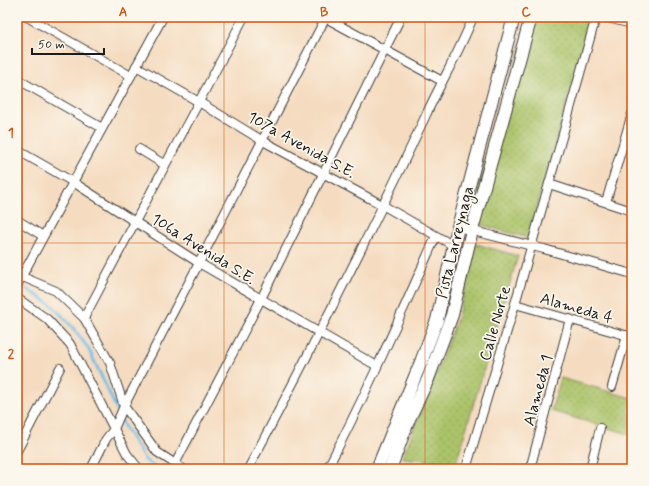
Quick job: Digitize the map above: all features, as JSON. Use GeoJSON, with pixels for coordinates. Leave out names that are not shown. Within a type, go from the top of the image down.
{"type":"FeatureCollection","features":[{"type":"Feature","properties":{"kind":"main road","name":"Pista Larreynaga"},"geometry":{"type":"LineString","coordinates":[[377,469],[437,320],[458,227],[514,17]]}},
{"type":"Feature","properties":{"kind":"main road","name":"Pista Larreynaga"},"geometry":{"type":"LineString","coordinates":[[390,469],[409,419],[428,379],[452,315],[472,230],[531,17]]}},
{"type":"Feature","properties":{"kind":"street"},"geometry":{"type":"LineString","coordinates":[[27,17],[130,76]]}},
{"type":"Feature","properties":{"kind":"street"},"geometry":{"type":"LineString","coordinates":[[84,318],[244,17]]}},
{"type":"Feature","properties":{"kind":"street"},"geometry":{"type":"LineString","coordinates":[[91,469],[106,439],[114,429],[118,417],[200,263],[325,17],[442,82]]}},
{"type":"Feature","properties":{"kind":"street"},"geometry":{"type":"LineString","coordinates":[[175,464],[261,299],[401,17]]}},
{"type":"Feature","properties":{"kind":"street"},"geometry":{"type":"LineString","coordinates":[[248,469],[320,334],[384,206],[473,17]]}},
{"type":"Feature","properties":{"kind":"street","name":"Calle Norte"},"geometry":{"type":"LineString","coordinates":[[466,469],[515,304],[596,17]]}},
{"type":"Feature","properties":{"kind":"street"},"geometry":{"type":"LineString","coordinates":[[604,17],[632,24]]}},
{"type":"Feature","properties":{"kind":"street"},"geometry":{"type":"LineString","coordinates":[[160,18],[136,66],[19,279],[56,291],[84,318],[110,363],[124,406],[157,452],[183,469]]}},
{"type":"Feature","properties":{"kind":"street","name":"107a Avenida S.E."},"geometry":{"type":"LineString","coordinates":[[136,66],[263,141],[384,206],[454,246]]}},
{"type":"Feature","properties":{"kind":"street"},"geometry":{"type":"LineString","coordinates":[[17,80],[102,128]]}},
{"type":"Feature","properties":{"kind":"street"},"geometry":{"type":"LineString","coordinates":[[606,202],[632,114]]}},
{"type":"Feature","properties":{"kind":"street"},"geometry":{"type":"LineString","coordinates":[[139,148],[165,165]]}},
{"type":"Feature","properties":{"kind":"street","name":"106a Avenida S.E."},"geometry":{"type":"LineString","coordinates":[[17,150],[73,182],[200,263],[377,366]]}},
{"type":"Feature","properties":{"kind":"street"},"geometry":{"type":"LineString","coordinates":[[549,184],[632,211]]}},
{"type":"Feature","properties":{"kind":"street"},"geometry":{"type":"LineString","coordinates":[[17,220],[43,236]]}},
{"type":"Feature","properties":{"kind":"street"},"geometry":{"type":"LineString","coordinates":[[458,227],[531,245],[632,274]]}},
{"type":"Feature","properties":{"kind":"street"},"geometry":{"type":"LineString","coordinates":[[327,469],[343,440],[436,236]]}},
{"type":"Feature","properties":{"kind":"street"},"geometry":{"type":"LineString","coordinates":[[17,298],[47,319],[70,344],[126,454],[139,469]]}},
{"type":"Feature","properties":{"kind":"street","name":"Alameda 4"},"geometry":{"type":"LineString","coordinates":[[515,304],[630,336]]}},
{"type":"Feature","properties":{"kind":"street","name":"Alameda 1"},"geometry":{"type":"LineString","coordinates":[[530,469],[570,319]]}},
{"type":"Feature","properties":{"kind":"street"},"geometry":{"type":"LineString","coordinates":[[612,387],[630,336]]}},
{"type":"Feature","properties":{"kind":"street"},"geometry":{"type":"LineString","coordinates":[[17,451],[60,368]]}},
{"type":"Feature","properties":{"kind":"street"},"geometry":{"type":"LineString","coordinates":[[590,469],[600,428]]}},
{"type":"Feature","properties":{"kind":"green space"},"geometry":{"type":"Polygon","coordinates":[[[530,17],[573,17],[590,21],[528,238],[467,221],[530,17]]]}},
{"type":"Feature","properties":{"kind":"green space"},"geometry":{"type":"Polygon","coordinates":[[[476,244],[518,256],[456,463],[402,458],[458,316],[476,244]]]}},
{"type":"Feature","properties":{"kind":"green space"},"geometry":{"type":"Polygon","coordinates":[[[561,378],[632,398],[632,435],[551,411],[561,378]]]}},
{"type":"Feature","properties":{"kind":"waterway"},"geometry":{"type":"LineString","coordinates":[[19,284],[53,306],[74,329],[88,348],[125,428],[145,460],[157,469]]}}]}
